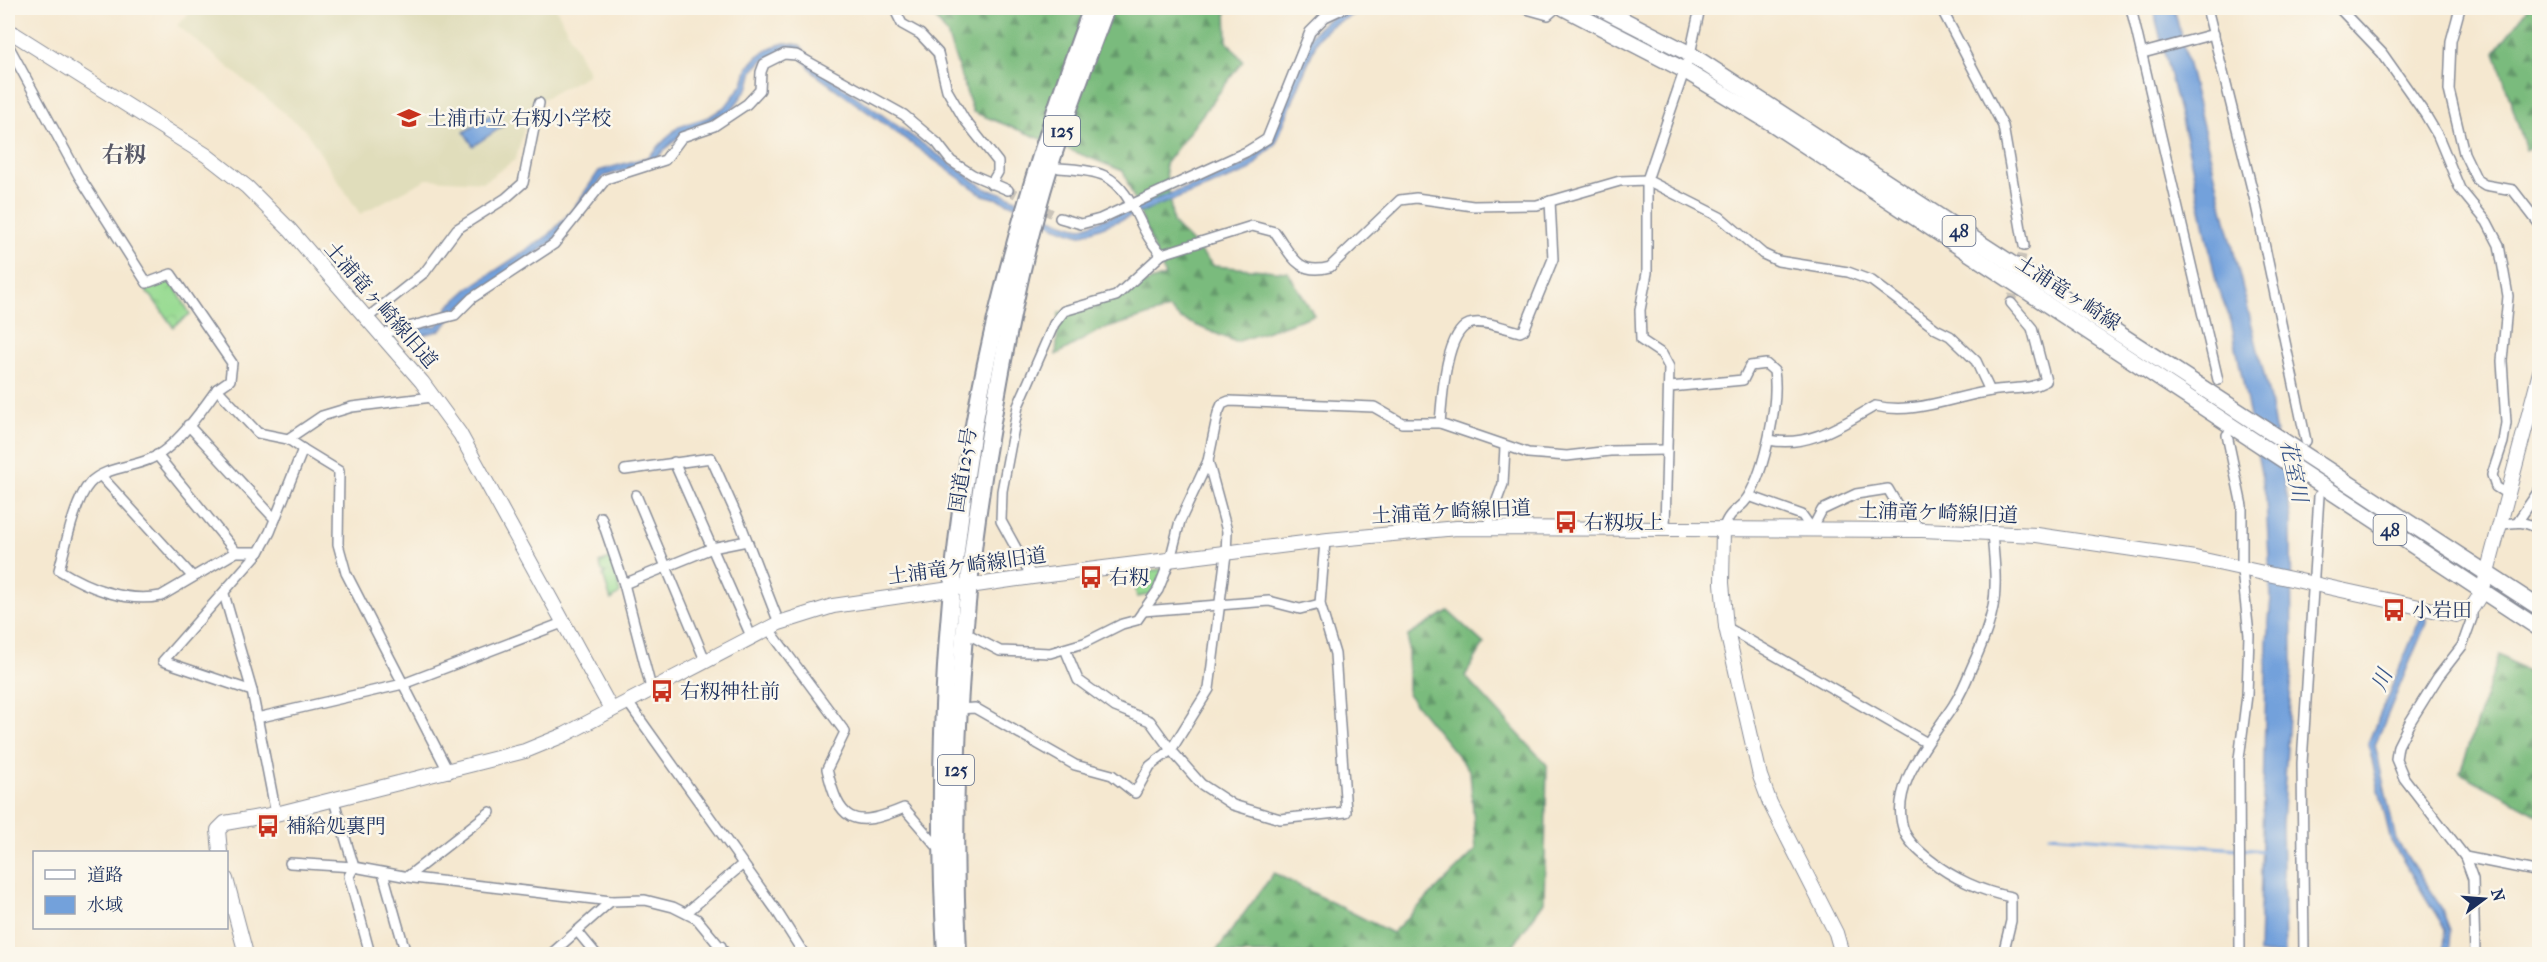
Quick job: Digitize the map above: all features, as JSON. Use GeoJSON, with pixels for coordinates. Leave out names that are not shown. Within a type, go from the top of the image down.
{"type":"FeatureCollection","features":[{"type":"Feature","properties":{"kind":"highway"},"geometry":{"type":"LineString","coordinates":[[1019,256],[1028,168],[1043,114],[1082,8]]}},
{"type":"Feature","properties":{"kind":"highway","name":"国道125号"},"geometry":{"type":"LineString","coordinates":[[945,954],[942,708],[961,587],[1010,320],[1019,256],[1040,155],[1092,8]]}},
{"type":"Feature","properties":{"kind":"highway","name":"国道125号"},"geometry":{"type":"LineString","coordinates":[[1019,256],[1106,8]]}},
{"type":"Feature","properties":{"kind":"highway"},"geometry":{"type":"LineString","coordinates":[[1019,256],[1059,168],[1093,65],[1115,8]]}},
{"type":"Feature","properties":{"kind":"highway","name":"国道125号"},"geometry":{"type":"LineString","coordinates":[[958,954],[955,867],[958,709],[964,632],[961,587]]}},
{"type":"Feature","properties":{"kind":"main road","name":"土浦竜ヶ崎線"},"geometry":{"type":"LineString","coordinates":[[1564,8],[1684,70],[1773,124],[2229,430],[2298,468],[2482,592],[2540,628]]}},
{"type":"Feature","properties":{"kind":"main road","name":"土浦竜ヶ崎線"},"geometry":{"type":"LineString","coordinates":[[1600,8],[1690,54],[2229,407],[2300,446],[2540,608]]}},
{"type":"Feature","properties":{"kind":"street"},"geometry":{"type":"LineString","coordinates":[[894,8],[902,24],[920,34],[938,53],[947,90],[964,118],[998,162],[998,172],[992,184]]}},
{"type":"Feature","properties":{"kind":"street"},"geometry":{"type":"LineString","coordinates":[[1060,218],[1081,224],[1130,205],[1246,152],[1268,139],[1310,32],[1325,17],[1344,8]]}},
{"type":"Feature","properties":{"kind":"street"},"geometry":{"type":"LineString","coordinates":[[1523,8],[1548,15],[1556,8]]}},
{"type":"Feature","properties":{"kind":"street"},"geometry":{"type":"LineString","coordinates":[[1665,528],[1669,368],[1662,354],[1641,340],[1640,310],[1647,273],[1647,180],[1690,54],[1700,8]]}},
{"type":"Feature","properties":{"kind":"street"},"geometry":{"type":"LineString","coordinates":[[1941,8],[2003,126],[2024,246]]}},
{"type":"Feature","properties":{"kind":"street"},"geometry":{"type":"LineString","coordinates":[[2131,8],[2218,380]]}},
{"type":"Feature","properties":{"kind":"street"},"geometry":{"type":"LineString","coordinates":[[2207,8],[2256,205],[2300,446]]}},
{"type":"Feature","properties":{"kind":"street"},"geometry":{"type":"LineString","coordinates":[[2339,8],[2382,53],[2425,114],[2460,189],[2487,222],[2499,245],[2508,296],[2502,361],[2506,423],[2503,442],[2492,475],[2496,487],[2509,495]]}},
{"type":"Feature","properties":{"kind":"street"},"geometry":{"type":"LineString","coordinates":[[2460,8],[2451,41],[2449,90],[2464,153],[2477,180],[2485,186],[2513,190],[2540,225]]}},
{"type":"Feature","properties":{"kind":"street","name":"土浦竜ヶ崎線旧道"},"geometry":{"type":"LineString","coordinates":[[8,30],[166,128],[247,187],[290,230],[381,334],[432,397],[474,456],[611,709]]}},
{"type":"Feature","properties":{"kind":"street"},"geometry":{"type":"LineString","coordinates":[[2143,53],[2214,34]]}},
{"type":"Feature","properties":{"kind":"street"},"geometry":{"type":"LineString","coordinates":[[8,45],[79,176],[147,283],[171,274],[232,363],[230,380],[217,389],[189,425],[157,455],[101,476],[90,483],[65,541],[59,570],[78,582],[101,590],[150,598],[161,596],[236,552],[259,552]]}},
{"type":"Feature","properties":{"kind":"street"},"geometry":{"type":"LineString","coordinates":[[381,334],[455,315],[472,298],[554,244],[606,179],[665,160],[682,137],[714,126],[747,104],[760,90],[761,72],[765,64],[784,54],[796,55],[821,67],[904,115],[937,143],[951,161],[992,184],[1008,190]]}},
{"type":"Feature","properties":{"kind":"street"},"geometry":{"type":"LineString","coordinates":[[367,318],[425,272],[457,229],[506,198],[523,183],[539,103]]}},
{"type":"Feature","properties":{"kind":"street"},"geometry":{"type":"LineString","coordinates":[[1059,168],[1105,176],[1122,191],[1148,240],[1162,254]]}},
{"type":"Feature","properties":{"kind":"street"},"geometry":{"type":"LineString","coordinates":[[1032,577],[1001,521],[1002,491],[1018,406],[1054,324],[1064,311],[1116,296],[1162,254],[1252,226],[1275,232],[1298,265],[1315,272],[1330,267],[1400,200],[1416,198],[1473,206],[1537,205],[1620,181],[1647,180],[1720,217],[1763,254],[1778,261],[1848,272],[1872,281],[1936,329],[1950,336],[1976,362],[1990,391]]}},
{"type":"Feature","properties":{"kind":"street"},"geometry":{"type":"LineString","coordinates":[[1440,423],[1448,355],[1463,328],[1475,323],[1520,332],[1524,330],[1553,259],[1550,201]]}},
{"type":"Feature","properties":{"kind":"street"},"geometry":{"type":"LineString","coordinates":[[1768,440],[1801,442],[1820,436],[1875,406],[1895,410],[1990,391],[2033,388],[2046,381],[2032,328],[2011,303]]}},
{"type":"Feature","properties":{"kind":"street"},"geometry":{"type":"LineString","coordinates":[[1670,387],[1743,380],[1750,366],[1766,364],[1774,371],[1776,386],[1768,440],[1749,496],[1729,514],[1723,529],[1722,583],[1726,627],[1760,776],[1770,803],[1836,933],[1842,954]]}},
{"type":"Feature","properties":{"kind":"street"},"geometry":{"type":"LineString","coordinates":[[2475,954],[2473,879],[2465,857],[2404,778],[2396,759],[2398,746],[2410,722],[2438,677],[2462,646],[2472,618],[2472,608],[2482,592],[2501,525],[2539,374]]}},
{"type":"Feature","properties":{"kind":"street"},"geometry":{"type":"LineString","coordinates":[[217,389],[258,433],[288,439],[339,471],[338,544],[341,560],[449,772]]}},
{"type":"Feature","properties":{"kind":"street"},"geometry":{"type":"LineString","coordinates":[[288,439],[322,416],[381,402],[432,397]]}},
{"type":"Feature","properties":{"kind":"street"},"geometry":{"type":"LineString","coordinates":[[964,632],[1000,651],[1050,653],[1084,643],[1122,624],[1137,620],[1158,590],[1170,560],[1180,521],[1208,461],[1218,413],[1222,404],[1229,400],[1374,407],[1402,423],[1440,423],[1528,453],[1568,456],[1610,451],[1667,450]]}},
{"type":"Feature","properties":{"kind":"street"},"geometry":{"type":"LineString","coordinates":[[189,425],[275,519]]}},
{"type":"Feature","properties":{"kind":"street"},"geometry":{"type":"LineString","coordinates":[[2229,430],[2242,506],[2249,635],[2247,695],[2239,759],[2240,954]]}},
{"type":"Feature","properties":{"kind":"street"},"geometry":{"type":"LineString","coordinates":[[1487,526],[1503,484],[1505,447]]}},
{"type":"Feature","properties":{"kind":"street"},"geometry":{"type":"LineString","coordinates":[[252,691],[163,661],[259,552],[303,449]]}},
{"type":"Feature","properties":{"kind":"street"},"geometry":{"type":"LineString","coordinates":[[157,455],[236,552]]}},
{"type":"Feature","properties":{"kind":"street"},"geometry":{"type":"LineString","coordinates":[[625,470],[711,458],[747,541],[773,626],[845,732],[827,769],[833,796],[842,812],[853,818],[885,816],[904,808],[942,851]]}},
{"type":"Feature","properties":{"kind":"street"},"geometry":{"type":"LineString","coordinates":[[958,709],[975,708],[1075,765],[1112,775],[1135,793],[1150,766],[1171,750],[1209,689],[1227,554],[1227,531],[1208,461]]}},
{"type":"Feature","properties":{"kind":"street"},"geometry":{"type":"LineString","coordinates":[[674,462],[751,636]]}},
{"type":"Feature","properties":{"kind":"street"},"geometry":{"type":"LineString","coordinates":[[101,476],[192,576]]}},
{"type":"Feature","properties":{"kind":"street"},"geometry":{"type":"LineString","coordinates":[[1749,496],[1802,515],[1812,529],[1822,510],[1856,495],[1888,489],[1899,508],[1922,530]]}},
{"type":"Feature","properties":{"kind":"street"},"geometry":{"type":"LineString","coordinates":[[2518,521],[2540,489]]}},
{"type":"Feature","properties":{"kind":"street"},"geometry":{"type":"LineString","coordinates":[[636,495],[705,660]]}},
{"type":"Feature","properties":{"kind":"street"},"geometry":{"type":"LineString","coordinates":[[2304,954],[2302,762],[2308,584],[2319,496]]}},
{"type":"Feature","properties":{"kind":"street"},"geometry":{"type":"LineString","coordinates":[[601,517],[624,584],[651,688]]}},
{"type":"Feature","properties":{"kind":"street"},"geometry":{"type":"LineString","coordinates":[[2501,525],[2518,521],[2540,530]]}},
{"type":"Feature","properties":{"kind":"street","name":"土浦竜ケ崎線旧道"},"geometry":{"type":"LineString","coordinates":[[220,851],[217,836],[221,825],[334,801],[449,772],[540,745],[751,636],[773,626],[833,606],[1032,577],[1325,541],[1487,526],[1992,532],[2037,535],[2195,558],[2447,615],[2464,613],[2472,608]]}},
{"type":"Feature","properties":{"kind":"street"},"geometry":{"type":"LineString","coordinates":[[1992,532],[1996,588],[1991,614],[1972,668],[1954,704],[1915,760],[1905,787],[1902,805],[1905,834],[1919,851],[1937,866],[1990,894],[2012,897],[2011,921],[2004,954]]}},
{"type":"Feature","properties":{"kind":"street"},"geometry":{"type":"LineString","coordinates":[[624,584],[712,548],[747,541]]}},
{"type":"Feature","properties":{"kind":"street"},"geometry":{"type":"LineString","coordinates":[[1065,649],[1078,680],[1115,707],[1150,721],[1171,750],[1201,784],[1233,806],[1280,819],[1346,812],[1335,654],[1320,604],[1325,541]]}},
{"type":"Feature","properties":{"kind":"street"},"geometry":{"type":"LineString","coordinates":[[224,594],[252,691],[276,814]]}},
{"type":"Feature","properties":{"kind":"street"},"geometry":{"type":"LineString","coordinates":[[1143,611],[1220,607],[1269,601],[1300,609],[1320,604]]}},
{"type":"Feature","properties":{"kind":"street"},"geometry":{"type":"LineString","coordinates":[[257,718],[403,684],[565,622]]}},
{"type":"Feature","properties":{"kind":"street"},"geometry":{"type":"LineString","coordinates":[[1726,627],[1927,743]]}},
{"type":"Feature","properties":{"kind":"street"},"geometry":{"type":"LineString","coordinates":[[627,701],[804,954]]}},
{"type":"Feature","properties":{"kind":"street"},"geometry":{"type":"LineString","coordinates":[[334,801],[354,867],[349,876],[370,954]]}},
{"type":"Feature","properties":{"kind":"street"},"geometry":{"type":"LineString","coordinates":[[407,877],[490,812]]}},
{"type":"Feature","properties":{"kind":"street"},"geometry":{"type":"LineString","coordinates":[[2465,857],[2540,872]]}},
{"type":"Feature","properties":{"kind":"street"},"geometry":{"type":"LineString","coordinates":[[290,862],[354,867],[407,877],[611,901],[645,900],[674,907],[703,923],[723,950],[711,954]]}},
{"type":"Feature","properties":{"kind":"street"},"geometry":{"type":"LineString","coordinates":[[686,913],[743,864]]}},
{"type":"Feature","properties":{"kind":"street"},"geometry":{"type":"LineString","coordinates":[[383,873],[406,954]]}},
{"type":"Feature","properties":{"kind":"street"},"geometry":{"type":"LineString","coordinates":[[228,886],[246,954]]}},
{"type":"Feature","properties":{"kind":"street"},"geometry":{"type":"LineString","coordinates":[[551,954],[611,901]]}},
{"type":"Feature","properties":{"kind":"street"},"geometry":{"type":"LineString","coordinates":[[577,931],[596,954]]}},
{"type":"Feature","properties":{"kind":"shaded area","name":"土浦市立 右籾小学校"},"geometry":{"type":"Polygon","coordinates":[[[195,8],[556,8],[589,74],[530,106],[516,159],[484,182],[427,179],[360,214],[305,130],[177,25],[195,8]]]}},
{"type":"Feature","properties":{"kind":"green space"},"geometry":{"type":"Polygon","coordinates":[[[928,8],[1226,8],[1227,41],[1243,61],[1165,164],[1173,223],[1214,266],[1288,272],[1314,315],[1236,342],[1181,319],[1169,309],[1098,331],[1056,355],[1059,313],[1165,276],[1123,171],[973,112],[947,34],[928,8]]]}},
{"type":"Feature","properties":{"kind":"green space"},"geometry":{"type":"Polygon","coordinates":[[[2528,8],[2539,8],[2540,143],[2526,150],[2495,52],[2528,8]]]}},
{"type":"Feature","properties":{"kind":"green space"},"geometry":{"type":"Polygon","coordinates":[[[170,278],[190,314],[173,327],[147,293],[146,286],[170,278]]]}},
{"type":"Feature","properties":{"kind":"green space"},"geometry":{"type":"Polygon","coordinates":[[[613,558],[620,593],[611,600],[603,575],[606,573],[602,571],[599,563],[613,558]]]}},
{"type":"Feature","properties":{"kind":"green space"},"geometry":{"type":"Polygon","coordinates":[[[1164,569],[1152,594],[1137,597],[1132,573],[1164,569]]]}},
{"type":"Feature","properties":{"kind":"green space"},"geometry":{"type":"Polygon","coordinates":[[[1448,611],[1484,644],[1465,676],[1547,765],[1544,902],[1507,954],[1214,954],[1274,873],[1392,933],[1476,850],[1470,771],[1408,695],[1408,636],[1448,611]]]}},
{"type":"Feature","properties":{"kind":"green space"},"geometry":{"type":"Polygon","coordinates":[[[2499,655],[2539,678],[2539,815],[2460,773],[2499,655]]]}},
{"type":"Feature","properties":{"kind":"water"},"geometry":{"type":"Polygon","coordinates":[[[1352,8],[1367,8],[1330,26],[1318,38],[1275,145],[1249,171],[1081,235],[1056,226],[1009,203],[983,195],[815,74],[797,52],[784,50],[762,61],[753,70],[749,86],[730,112],[712,123],[681,134],[652,162],[604,176],[553,241],[453,312],[440,330],[418,335],[417,327],[436,326],[444,319],[448,307],[468,289],[549,235],[574,208],[599,171],[648,157],[678,127],[709,117],[726,106],[743,84],[748,67],[758,56],[772,47],[785,43],[800,45],[819,70],[986,189],[1011,197],[1068,225],[1081,228],[1245,165],[1258,153],[1312,34],[1327,20],[1352,8]]]}},
{"type":"Feature","properties":{"kind":"water"},"geometry":{"type":"Polygon","coordinates":[[[2153,8],[2174,8],[2269,395],[2291,519],[2292,670],[2282,824],[2285,954],[2259,954],[2267,642],[2271,598],[2266,498],[2231,321],[2217,285],[2188,147],[2153,8]]]}},
{"type":"Feature","properties":{"kind":"water"},"geometry":{"type":"Polygon","coordinates":[[[493,113],[503,126],[473,146],[464,132],[493,113]]]}},
{"type":"Feature","properties":{"kind":"water"},"geometry":{"type":"Polygon","coordinates":[[[2421,617],[2426,618],[2426,623],[2375,745],[2396,840],[2441,907],[2450,930],[2448,954],[2442,954],[2445,929],[2391,841],[2368,743],[2421,617]]]}},
{"type":"Feature","properties":{"kind":"waterway"},"geometry":{"type":"LineString","coordinates":[[2049,835],[2266,851]]}},
{"type":"Feature","properties":{"kind":"tunnel"},"geometry":{"type":"LineString","coordinates":[[1008,190],[1060,218]]}},
{"type":"Feature","properties":{"kind":"tunnel"},"geometry":{"type":"LineString","coordinates":[[2011,303],[2024,246]]}},
{"type":"Feature","properties":{"kind":"place","name":"土浦市立 右籾小学校"},"geometry":{"type":"Point","coordinates":[409,118]}},
{"type":"Feature","properties":{"kind":"place","name":"右籾坂上"},"geometry":{"type":"Point","coordinates":[1566,522]}},
{"type":"Feature","properties":{"kind":"place","name":"右籾"},"geometry":{"type":"Point","coordinates":[1091,577]}},
{"type":"Feature","properties":{"kind":"place","name":"小岩田"},"geometry":{"type":"Point","coordinates":[2394,610]}},
{"type":"Feature","properties":{"kind":"place","name":"右籾神社前"},"geometry":{"type":"Point","coordinates":[662,691]}},
{"type":"Feature","properties":{"kind":"place","name":"補給処裏門"},"geometry":{"type":"Point","coordinates":[268,826]}},
{"type":"Feature","properties":{"kind":"district","name":"右籾"},"geometry":{"type":"Point","coordinates":[124,155]}},
{"type":"Feature","properties":{"kind":"water label","name":"花室川"},"geometry":{"type":"Point","coordinates":[2294,471]}},
{"type":"Feature","properties":{"kind":"water label","name":"川"},"geometry":{"type":"Point","coordinates":[2382,680]}}]}
